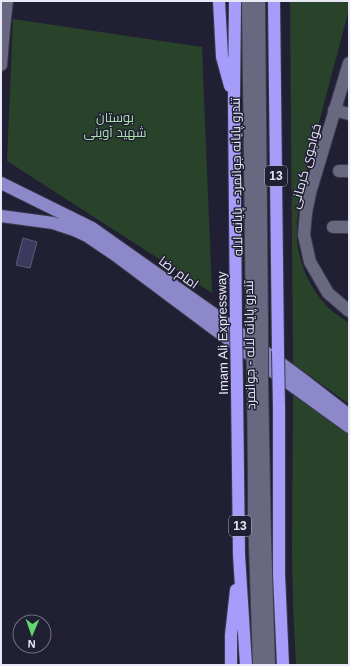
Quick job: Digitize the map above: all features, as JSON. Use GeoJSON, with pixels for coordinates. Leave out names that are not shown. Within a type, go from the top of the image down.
{"type":"FeatureCollection","features":[{"type":"Feature","properties":{"kind":"highway"},"geometry":{"type":"LineString","coordinates":[[219,1],[222,57],[234,99]]}},
{"type":"Feature","properties":{"kind":"highway","name":"Imam Ali Expressway"},"geometry":{"type":"LineString","coordinates":[[235,1],[234,99],[239,555],[246,665]]}},
{"type":"Feature","properties":{"kind":"highway","name":"13"},"geometry":{"type":"LineString","coordinates":[[274,1],[279,408],[279,574],[283,665]]}},
{"type":"Feature","properties":{"kind":"highway"},"geometry":{"type":"LineString","coordinates":[[231,665],[231,635],[239,555]]}},
{"type":"Feature","properties":{"kind":"main road","name":"امام رضا"},"geometry":{"type":"LineString","coordinates":[[1,182],[92,228],[214,314],[349,415]]}},
{"type":"Feature","properties":{"kind":"main road","name":"امام رضا"},"geometry":{"type":"LineString","coordinates":[[1,216],[53,222],[87,236],[349,427]]}},
{"type":"Feature","properties":{"kind":"street"},"geometry":{"type":"LineString","coordinates":[[1,65],[7,1]]}},
{"type":"Feature","properties":{"kind":"street","name":"تندرو پایانه جوانمرد - پایانه لاله"},"geometry":{"type":"LineString","coordinates":[[248,1],[257,326]]}},
{"type":"Feature","properties":{"kind":"street","name":"تندرو پایانه لاله - جوانمرد"},"geometry":{"type":"LineString","coordinates":[[259,1],[257,326],[269,665]]}},
{"type":"Feature","properties":{"kind":"street","name":"خواجوی کرمانی"},"geometry":{"type":"LineString","coordinates":[[349,63],[310,193],[304,235],[310,262],[328,293],[349,311]]}},
{"type":"Feature","properties":{"kind":"street"},"geometry":{"type":"LineString","coordinates":[[334,110],[349,114]]}},
{"type":"Feature","properties":{"kind":"street"},"geometry":{"type":"LineString","coordinates":[[334,227],[349,227]]}},
{"type":"Feature","properties":{"kind":"street"},"geometry":{"type":"LineString","coordinates":[[258,380],[254,515],[259,665]]}},
{"type":"Feature","properties":{"kind":"green space"},"geometry":{"type":"Polygon","coordinates":[[[290,1],[349,1],[349,9],[319,122],[299,206],[297,242],[304,270],[315,292],[326,305],[349,323],[349,404],[293,365],[290,1]]]}},
{"type":"Feature","properties":{"kind":"green space","name":"بوستان شهید آوینی"},"geometry":{"type":"Polygon","coordinates":[[[13,19],[202,47],[212,293],[7,161],[13,19]]]}},
{"type":"Feature","properties":{"kind":"green space"},"geometry":{"type":"Polygon","coordinates":[[[293,392],[349,430],[349,665],[296,665],[292,552],[293,392]]]}},
{"type":"Feature","properties":{"kind":"building"},"geometry":{"type":"Polygon","coordinates":[[[23,238],[37,242],[30,268],[16,265],[23,238]]]}}]}
